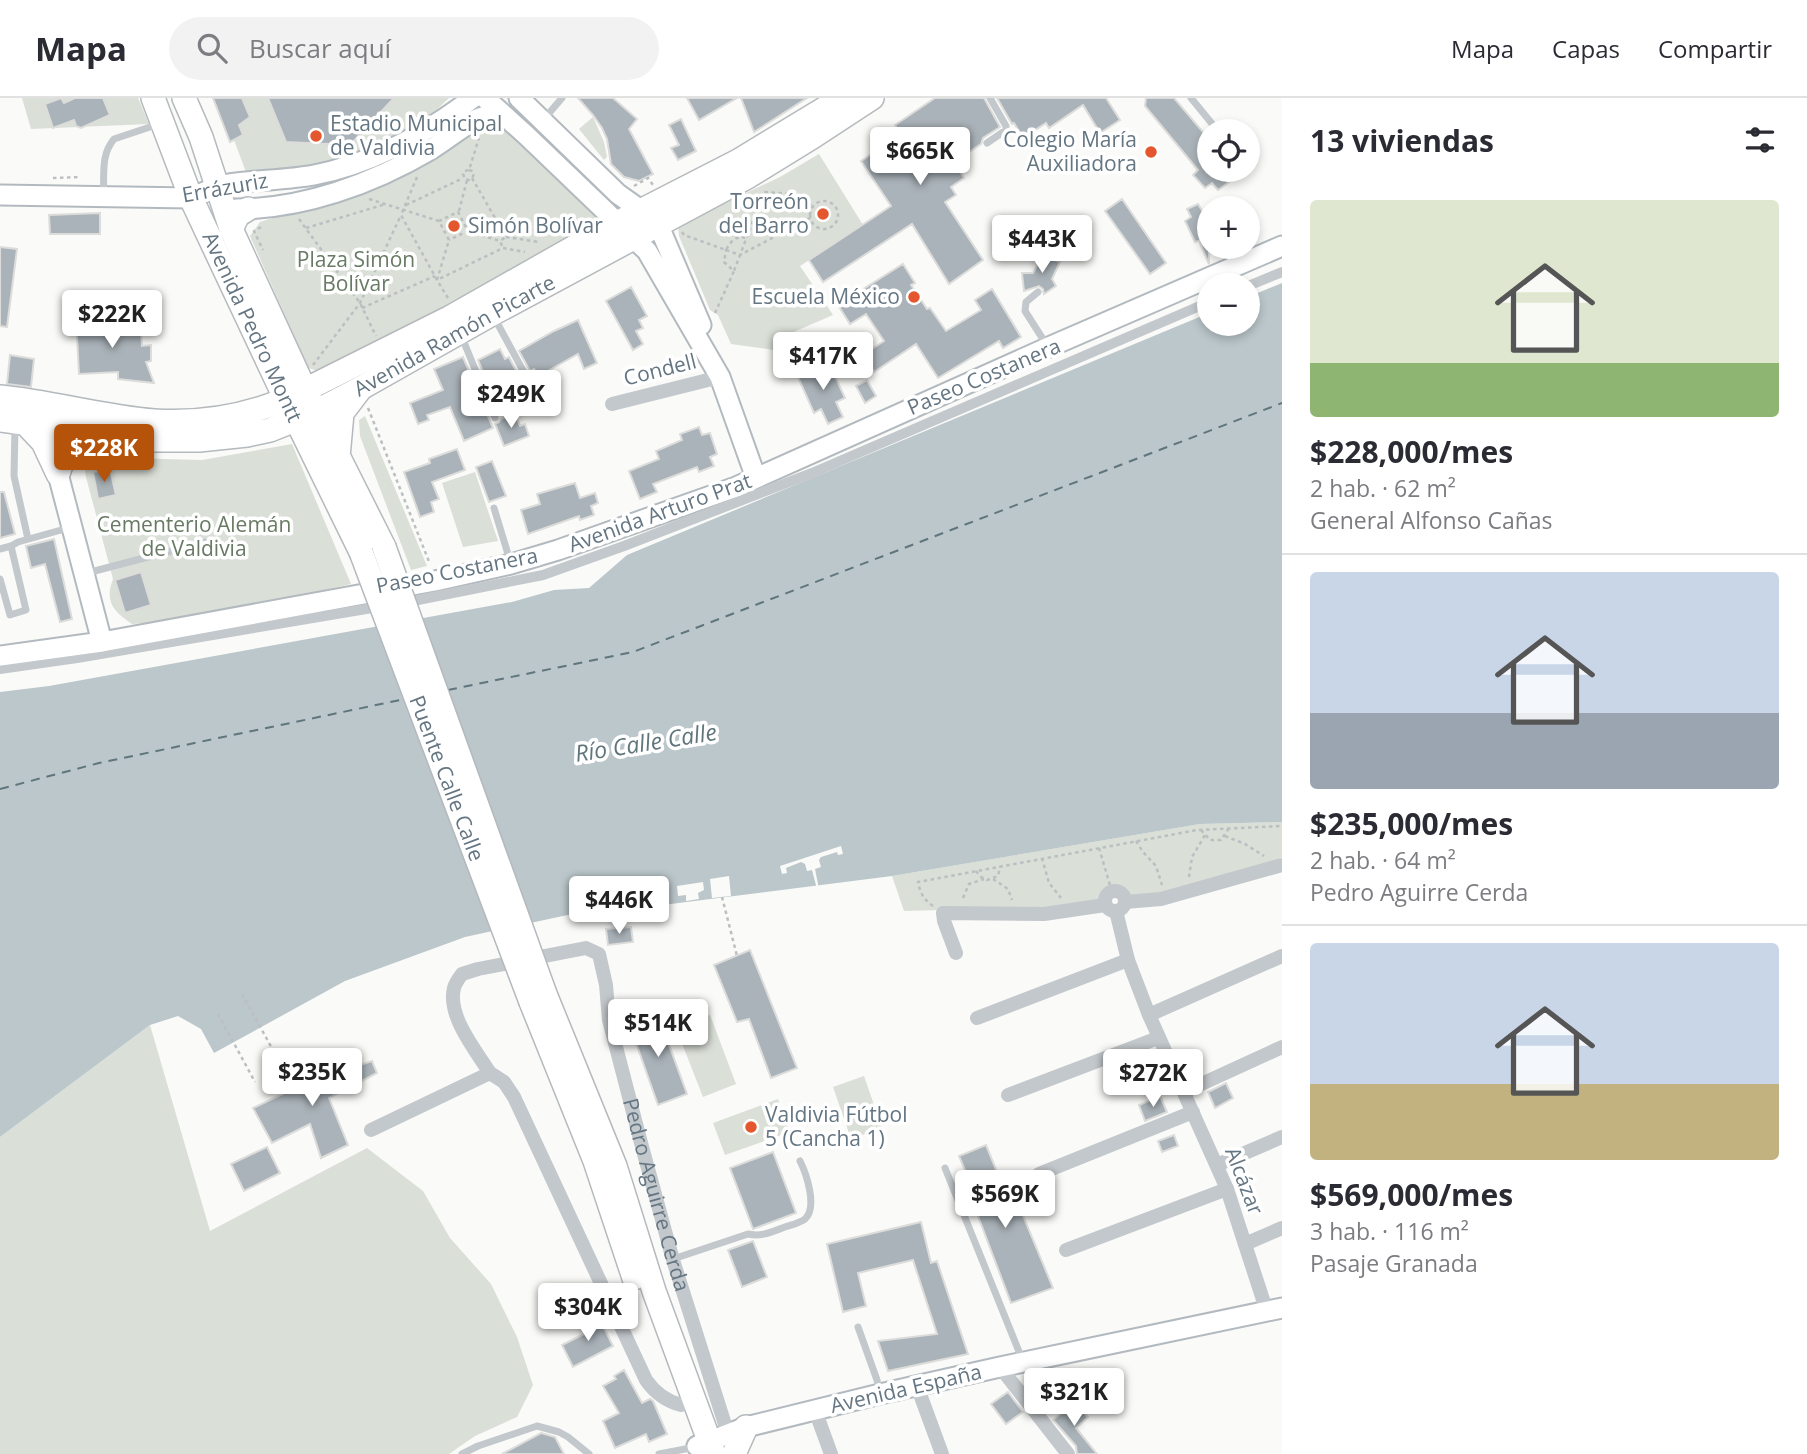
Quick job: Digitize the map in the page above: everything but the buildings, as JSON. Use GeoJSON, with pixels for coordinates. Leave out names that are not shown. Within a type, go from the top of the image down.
{"type":"FeatureCollection","features":[{"type":"Feature","properties":{"kind":"main road","name":"Avenida Pedro Montt"},"geometry":{"type":"LineString","coordinates":[[153,98],[191,198],[301,405],[338,457],[384,547]]}},
{"type":"Feature","properties":{"kind":"main road","name":"Avenida Pedro Montt"},"geometry":{"type":"LineString","coordinates":[[184,98],[201,137],[228,221],[361,552]]}},
{"type":"Feature","properties":{"kind":"main road","name":"Errázuriz"},"geometry":{"type":"LineString","coordinates":[[0,195],[191,198],[216,187],[247,181],[314,175],[342,168],[399,146],[431,128],[472,98]]}},
{"type":"Feature","properties":{"kind":"main road"},"geometry":{"type":"LineString","coordinates":[[485,98],[647,251],[720,377],[755,478]]}},
{"type":"Feature","properties":{"kind":"main road"},"geometry":{"type":"LineString","coordinates":[[519,98],[662,234],[704,332],[707,354]]}},
{"type":"Feature","properties":{"kind":"main road","name":"Avenida Ramón Picarte"},"geometry":{"type":"LineString","coordinates":[[649,219],[842,98]]}},
{"type":"Feature","properties":{"kind":"main road","name":"Avenida Ramón Picarte"},"geometry":{"type":"LineString","coordinates":[[301,405],[449,317],[649,219],[771,163],[872,98]]}},
{"type":"Feature","properties":{"kind":"main road","name":"Errázuriz"},"geometry":{"type":"LineString","coordinates":[[248,209],[302,200],[355,185],[430,150],[476,119],[500,112]]}},
{"type":"Feature","properties":{"kind":"main road"},"geometry":{"type":"LineString","coordinates":[[191,198],[228,221],[248,209]]}},
{"type":"Feature","properties":{"kind":"main road","name":"Avenida Ramón Picarte"},"geometry":{"type":"LineString","coordinates":[[17,414],[95,422],[197,421],[301,405],[361,388],[492,314],[625,231]]}},
{"type":"Feature","properties":{"kind":"main road","name":"Avenida Arturo Prat"},"geometry":{"type":"LineString","coordinates":[[0,656],[102,642],[435,581],[558,550],[736,487],[1282,246]]}},
{"type":"Feature","properties":{"kind":"main road"},"geometry":{"type":"LineString","coordinates":[[338,457],[342,413],[361,388]]}},
{"type":"Feature","properties":{"kind":"main road"},"geometry":{"type":"LineString","coordinates":[[17,414],[43,442],[58,474],[102,642]]}},
{"type":"Feature","properties":{"kind":"main road","name":"Avenida Ramón Picarte"},"geometry":{"type":"LineString","coordinates":[[17,414],[95,422]]}},
{"type":"Feature","properties":{"kind":"main road"},"geometry":{"type":"LineString","coordinates":[[58,474],[72,448],[86,436],[95,422]]}},
{"type":"Feature","properties":{"kind":"main road","name":"Puente Calle Calle"},"geometry":{"type":"LineString","coordinates":[[384,547],[538,998]]}},
{"type":"Feature","properties":{"kind":"main road","name":"Puente Calle Calle"},"geometry":{"type":"LineString","coordinates":[[361,552],[538,998]]}},
{"type":"Feature","properties":{"kind":"main road","name":"Pedro Aguirre Cerda"},"geometry":{"type":"LineString","coordinates":[[538,998],[649,1323],[681,1405],[719,1444]]}},
{"type":"Feature","properties":{"kind":"main road","name":"Pedro Aguirre Cerda"},"geometry":{"type":"LineString","coordinates":[[538,998],[615,1166],[654,1291],[719,1444]]}},
{"type":"Feature","properties":{"kind":"main road","name":"Avenida España"},"geometry":{"type":"LineString","coordinates":[[719,1444],[814,1410],[880,1394],[1274,1310]]}},
{"type":"Feature","properties":{"kind":"street"},"geometry":{"type":"LineString","coordinates":[[1260,281],[1282,272]]}},
{"type":"Feature","properties":{"kind":"street","name":"Paseo Costanera"},"geometry":{"type":"LineString","coordinates":[[0,669],[417,601],[543,575],[811,473],[1197,307]]}},
{"type":"Feature","properties":{"kind":"street","name":"Condell"},"geometry":{"type":"LineString","coordinates":[[612,404],[720,377]]}},
{"type":"Feature","properties":{"kind":"street"},"geometry":{"type":"LineString","coordinates":[[956,953],[943,913],[1044,914],[1165,898],[1282,865]]}},
{"type":"Feature","properties":{"kind":"street","name":"Alcázar"},"geometry":{"type":"LineString","coordinates":[[1115,903],[1128,960],[1149,1015],[1217,1165],[1245,1244],[1274,1310]]}},
{"type":"Feature","properties":{"kind":"street","name":"Pedro Aguirre Cerda"},"geometry":{"type":"LineString","coordinates":[[681,1405],[664,1399],[646,1380],[514,1097],[504,1082],[490,1073],[460,1024],[454,1010],[454,988],[462,974],[586,948],[599,954],[606,985],[609,1020],[719,1444]]}},
{"type":"Feature","properties":{"kind":"street"},"geometry":{"type":"LineString","coordinates":[[1149,1015],[1282,956]]}},
{"type":"Feature","properties":{"kind":"street"},"geometry":{"type":"LineString","coordinates":[[977,1018],[1128,960]]}},
{"type":"Feature","properties":{"kind":"street"},"geometry":{"type":"LineString","coordinates":[[1008,1096],[1158,1038]]}},
{"type":"Feature","properties":{"kind":"street"},"geometry":{"type":"LineString","coordinates":[[1184,1092],[1282,1048]]}},
{"type":"Feature","properties":{"kind":"street"},"geometry":{"type":"LineString","coordinates":[[371,1130],[490,1073]]}},
{"type":"Feature","properties":{"kind":"street"},"geometry":{"type":"LineString","coordinates":[[1039,1174],[1193,1112]]}},
{"type":"Feature","properties":{"kind":"street"},"geometry":{"type":"LineString","coordinates":[[1217,1165],[1282,1137]]}},
{"type":"Feature","properties":{"kind":"street"},"geometry":{"type":"LineString","coordinates":[[1066,1250],[1227,1189]]}},
{"type":"Feature","properties":{"kind":"street"},"geometry":{"type":"LineString","coordinates":[[1245,1244],[1282,1228]]}},
{"type":"Feature","properties":{"kind":"street"},"geometry":{"type":"LineString","coordinates":[[1000,1367],[1068,1454]]}},
{"type":"Feature","properties":{"kind":"street"},"geometry":{"type":"LineString","coordinates":[[917,1386],[942,1454]]}},
{"type":"Feature","properties":{"kind":"street"},"geometry":{"type":"LineString","coordinates":[[814,1410],[831,1454]]}},
{"type":"Feature","properties":{"kind":"lane"},"geometry":{"type":"LineString","coordinates":[[527,136],[562,98]]}},
{"type":"Feature","properties":{"kind":"lane"},"geometry":{"type":"LineString","coordinates":[[987,143],[1006,130],[990,98]]}},
{"type":"Feature","properties":{"kind":"lane"},"geometry":{"type":"LineString","coordinates":[[1191,98],[1208,119]]}},
{"type":"Feature","properties":{"kind":"lane"},"geometry":{"type":"LineString","coordinates":[[103,197],[103,163],[114,139],[163,123]]}},
{"type":"Feature","properties":{"kind":"lane"},"geometry":{"type":"LineString","coordinates":[[1038,292],[1027,302],[1025,311],[1049,347]]}},
{"type":"Feature","properties":{"kind":"lane"},"geometry":{"type":"LineString","coordinates":[[492,314],[533,389]]}},
{"type":"Feature","properties":{"kind":"lane"},"geometry":{"type":"LineString","coordinates":[[460,332],[495,418]]}},
{"type":"Feature","properties":{"kind":"lane"},"geometry":{"type":"LineString","coordinates":[[17,414],[14,476],[28,539]]}},
{"type":"Feature","properties":{"kind":"lane"},"geometry":{"type":"LineString","coordinates":[[494,508],[511,564]]}},
{"type":"Feature","properties":{"kind":"lane"},"geometry":{"type":"LineString","coordinates":[[0,549],[72,527]]}},
{"type":"Feature","properties":{"kind":"lane"},"geometry":{"type":"LineString","coordinates":[[84,574],[205,542]]}},
{"type":"Feature","properties":{"kind":"lane"},"geometry":{"type":"LineString","coordinates":[[0,579],[10,615],[26,610],[11,546]]}},
{"type":"Feature","properties":{"kind":"lane"},"geometry":{"type":"LineString","coordinates":[[673,1260],[747,1234],[759,1236],[803,1220],[810,1210],[810,1194],[800,1161]]}},
{"type":"Feature","properties":{"kind":"lane"},"geometry":{"type":"LineString","coordinates":[[945,1168],[1023,1362]]}},
{"type":"Feature","properties":{"kind":"lane"},"geometry":{"type":"LineString","coordinates":[[858,1327],[880,1394]]}},
{"type":"Feature","properties":{"kind":"lane"},"geometry":{"type":"LineString","coordinates":[[461,1454],[537,1426],[559,1432],[589,1454]]}},
{"type":"Feature","properties":{"kind":"lane"},"geometry":{"type":"LineString","coordinates":[[659,1454],[719,1444]]}},
{"type":"Feature","properties":{"kind":"path"},"geometry":{"type":"LineString","coordinates":[[468,232],[458,212],[466,179],[464,172],[469,170],[481,133]]}},
{"type":"Feature","properties":{"kind":"path"},"geometry":{"type":"LineString","coordinates":[[469,170],[506,237]]}},
{"type":"Feature","properties":{"kind":"path"},"geometry":{"type":"LineString","coordinates":[[312,366],[360,303],[418,174]]}},
{"type":"Feature","properties":{"kind":"path"},"geometry":{"type":"LineString","coordinates":[[406,205],[472,178]]}},
{"type":"Feature","properties":{"kind":"path"},"geometry":{"type":"LineString","coordinates":[[715,314],[764,192],[804,195],[812,208]]}},
{"type":"Feature","properties":{"kind":"path"},"geometry":{"type":"LineString","coordinates":[[363,197],[439,221],[458,212]]}},
{"type":"Feature","properties":{"kind":"path"},"geometry":{"type":"LineString","coordinates":[[821,201],[830,202],[836,208],[837,216],[831,227],[823,229],[815,226],[810,218],[812,208],[821,201]]}},
{"type":"Feature","properties":{"kind":"path"},"geometry":{"type":"LineString","coordinates":[[306,228],[386,204]]}},
{"type":"Feature","properties":{"kind":"path"},"geometry":{"type":"LineString","coordinates":[[401,215],[444,290]]}},
{"type":"Feature","properties":{"kind":"path"},"geometry":{"type":"LineString","coordinates":[[297,216],[360,303],[375,334]]}},
{"type":"Feature","properties":{"kind":"path"},"geometry":{"type":"LineString","coordinates":[[684,235],[740,255],[810,218]]}},
{"type":"Feature","properties":{"kind":"path"},"geometry":{"type":"LineString","coordinates":[[437,280],[449,240],[439,221]]}},
{"type":"Feature","properties":{"kind":"path"},"geometry":{"type":"LineString","coordinates":[[449,240],[468,232],[500,241],[506,237],[539,242]]}},
{"type":"Feature","properties":{"kind":"path"},"geometry":{"type":"LineString","coordinates":[[734,271],[724,262],[726,250],[730,242],[737,237],[747,239]]}},
{"type":"Feature","properties":{"kind":"path"},"geometry":{"type":"LineString","coordinates":[[500,241],[503,248]]}},
{"type":"Feature","properties":{"kind":"path"},"geometry":{"type":"LineString","coordinates":[[437,280],[503,248],[526,253]]}},
{"type":"Feature","properties":{"kind":"path"},"geometry":{"type":"LineString","coordinates":[[362,308],[435,276]]}},
{"type":"Feature","properties":{"kind":"path"},"geometry":{"type":"LineString","coordinates":[[361,388],[435,581]]}},
{"type":"Feature","properties":{"kind":"path"},"geometry":{"type":"LineString","coordinates":[[939,909],[926,902],[918,882],[1201,830],[1282,826]]}},
{"type":"Feature","properties":{"kind":"path"},"geometry":{"type":"LineString","coordinates":[[1201,830],[1210,840],[1215,841],[1222,840],[1229,828]]}},
{"type":"Feature","properties":{"kind":"path"},"geometry":{"type":"LineString","coordinates":[[1186,892],[1192,857],[1205,835]]}},
{"type":"Feature","properties":{"kind":"path"},"geometry":{"type":"LineString","coordinates":[[1225,836],[1245,844],[1266,858]]}},
{"type":"Feature","properties":{"kind":"path"},"geometry":{"type":"LineString","coordinates":[[1136,841],[1156,866],[1165,898]]}},
{"type":"Feature","properties":{"kind":"path"},"geometry":{"type":"LineString","coordinates":[[1100,848],[1115,903]]}},
{"type":"Feature","properties":{"kind":"path"},"geometry":{"type":"LineString","coordinates":[[1042,858],[1051,887],[1072,910]]}},
{"type":"Feature","properties":{"kind":"path"},"geometry":{"type":"LineString","coordinates":[[964,913],[963,899],[968,884],[993,879],[998,876],[1000,866]]}},
{"type":"Feature","properties":{"kind":"path"},"geometry":{"type":"LineString","coordinates":[[976,871],[984,879]]}},
{"type":"Feature","properties":{"kind":"path"},"geometry":{"type":"LineString","coordinates":[[993,879],[1008,889],[1014,914]]}},
{"type":"Feature","properties":{"kind":"path"},"geometry":{"type":"LineString","coordinates":[[722,897],[737,956]]}},
{"type":"Feature","properties":{"kind":"path"},"geometry":{"type":"LineString","coordinates":[[242,994],[284,1070]]}},
{"type":"Feature","properties":{"kind":"path"},"geometry":{"type":"LineString","coordinates":[[218,1014],[255,1082]]}},
{"type":"Feature","properties":{"kind":"green space"},"geometry":{"type":"Polygon","coordinates":[[[22,98],[138,98],[149,124],[31,129],[22,98]]]}},
{"type":"Feature","properties":{"kind":"green space","name":"Estadio Municipal de Valdivia"},"geometry":{"type":"Polygon","coordinates":[[[213,98],[449,98],[412,133],[323,170],[246,172],[213,98]]]}},
{"type":"Feature","properties":{"kind":"green space"},"geometry":{"type":"Polygon","coordinates":[[[593,117],[604,142],[607,157],[604,160],[579,129],[593,117]]]}},
{"type":"Feature","properties":{"kind":"green space","name":"Plaza Simón Bolívar"},"geometry":{"type":"Polygon","coordinates":[[[502,121],[599,216],[600,225],[578,240],[322,372],[308,368],[250,236],[260,222],[382,183],[430,162],[480,123],[502,121]]]}},
{"type":"Feature","properties":{"kind":"green space"},"geometry":{"type":"Polygon","coordinates":[[[819,154],[863,225],[800,266],[833,315],[775,340],[774,350],[731,344],[718,315],[710,310],[679,236],[678,225],[780,177],[819,154]]]}},
{"type":"Feature","properties":{"kind":"green space"},"geometry":{"type":"Polygon","coordinates":[[[365,416],[427,566],[411,570],[360,436],[359,420],[365,416]]]}},
{"type":"Feature","properties":{"kind":"green space","name":"Cementerio Alemán de Valdivia"},"geometry":{"type":"Polygon","coordinates":[[[292,444],[351,584],[242,608],[160,622],[132,624],[116,611],[110,600],[113,579],[86,477],[85,470],[91,457],[98,454],[128,458],[202,460],[292,444]]]}},
{"type":"Feature","properties":{"kind":"green space"},"geometry":{"type":"Polygon","coordinates":[[[475,472],[498,541],[463,547],[442,483],[475,472]]]}},
{"type":"Feature","properties":{"kind":"green space"},"geometry":{"type":"Polygon","coordinates":[[[1282,822],[1282,857],[1272,863],[1186,889],[1135,897],[1115,887],[1106,889],[1104,896],[1096,902],[1054,907],[904,911],[892,876],[1200,824],[1282,822]]]}},
{"type":"Feature","properties":{"kind":"green space"},"geometry":{"type":"Polygon","coordinates":[[[710,1015],[736,1084],[703,1097],[676,1028],[710,1015]]]}},
{"type":"Feature","properties":{"kind":"green space"},"geometry":{"type":"Polygon","coordinates":[[[150,1025],[210,1231],[367,1148],[423,1191],[450,1238],[491,1284],[517,1337],[533,1385],[517,1417],[475,1436],[449,1454],[0,1454],[0,1137],[150,1025]]]}},
{"type":"Feature","properties":{"kind":"green space"},"geometry":{"type":"Polygon","coordinates":[[[864,1076],[882,1128],[851,1139],[833,1087],[864,1076]]]}},
{"type":"Feature","properties":{"kind":"green space","name":"Valdivia Fútbol 5 (Cancha 1)"},"geometry":{"type":"Polygon","coordinates":[[[778,1099],[790,1132],[725,1155],[713,1123],[778,1099]]]}},
{"type":"Feature","properties":{"kind":"water","name":"Río Calle Calle"},"geometry":{"type":"Polygon","coordinates":[[[1282,283],[1282,822],[1200,824],[892,876],[655,906],[591,910],[465,937],[345,981],[214,1053],[201,1029],[178,1016],[150,1025],[0,1137],[0,692],[49,686],[512,602],[554,590],[589,588],[627,555],[1197,318],[1197,336],[1260,336],[1260,292],[1282,283]]]}},
{"type":"Feature","properties":{"kind":"pier"},"geometry":{"type":"Polygon","coordinates":[[[841,846],[843,854],[838,855],[837,852],[819,860],[821,867],[815,869],[819,889],[812,870],[807,871],[805,864],[801,862],[786,868],[787,873],[782,874],[780,866],[841,846]]]}},
{"type":"Feature","properties":{"kind":"pier"},"geometry":{"type":"Polygon","coordinates":[[[729,876],[731,896],[712,898],[710,879],[729,876]]]}},
{"type":"Feature","properties":{"kind":"pier"},"geometry":{"type":"Polygon","coordinates":[[[703,882],[704,890],[698,893],[699,899],[686,901],[686,895],[678,896],[677,886],[703,882]]]}},
{"type":"Feature","properties":{"kind":"ferry route"},"geometry":{"type":"LineString","coordinates":[[448,690],[633,652],[1282,403]]}},
{"type":"Feature","properties":{"kind":"ferry route"},"geometry":{"type":"LineString","coordinates":[[0,789],[99,763],[405,699]]}},
{"type":"Feature","properties":{"kind":"place","name":"Estadio Municipal de Valdivia"},"geometry":{"type":"Point","coordinates":[316,136]}},
{"type":"Feature","properties":{"kind":"place","name":"Colegio María Auxiliadora"},"geometry":{"type":"Point","coordinates":[1151,152]}},
{"type":"Feature","properties":{"kind":"place","name":"Torreón del Barro"},"geometry":{"type":"Point","coordinates":[823,214]}},
{"type":"Feature","properties":{"kind":"place","name":"Simón Bolívar"},"geometry":{"type":"Point","coordinates":[454,226]}},
{"type":"Feature","properties":{"kind":"place","name":"Escuela México"},"geometry":{"type":"Point","coordinates":[914,297]}},
{"type":"Feature","properties":{"kind":"place","name":"Valdivia Fútbol 5 (Cancha 1)"},"geometry":{"type":"Point","coordinates":[751,1127]}}]}
